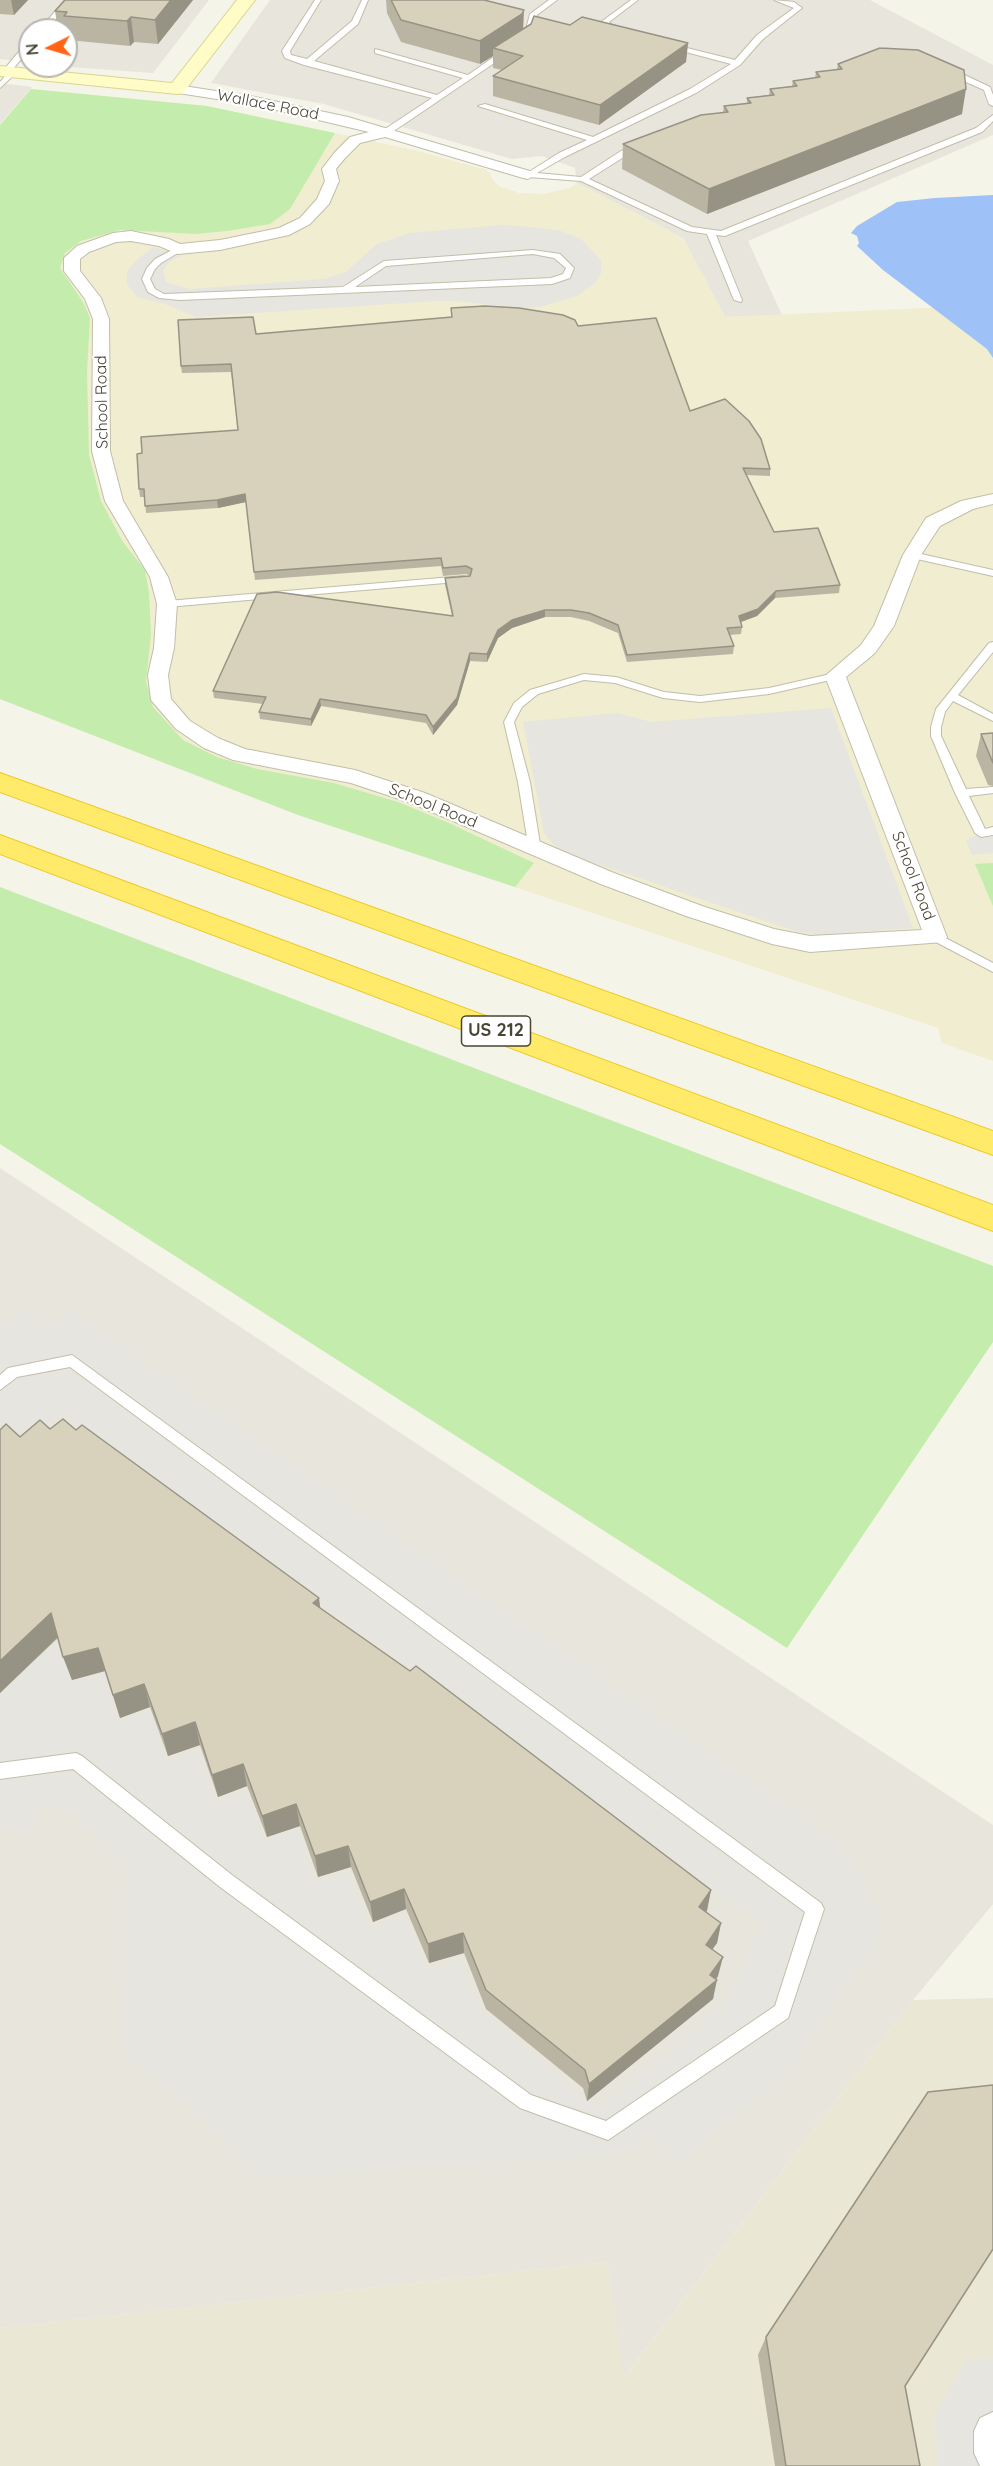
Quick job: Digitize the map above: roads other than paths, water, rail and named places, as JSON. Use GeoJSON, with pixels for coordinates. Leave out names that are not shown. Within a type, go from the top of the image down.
{"type":"FeatureCollection","features":[{"type":"Feature","properties":{"kind":"highway"},"geometry":{"type":"LineString","coordinates":[[0,782],[993,1143]]}},
{"type":"Feature","properties":{"kind":"highway","name":"US 212"},"geometry":{"type":"LineString","coordinates":[[0,844],[993,1218]]}},
{"type":"Feature","properties":{"kind":"street"},"geometry":{"type":"LineString","coordinates":[[177,89],[246,0]]}},
{"type":"Feature","properties":{"kind":"street","name":"Wallace Road"},"geometry":{"type":"LineString","coordinates":[[4,75],[177,89],[300,110],[528,175]]}},
{"type":"Feature","properties":{"kind":"street"},"geometry":{"type":"LineString","coordinates":[[368,153],[386,142],[385,133]]}},
{"type":"Feature","properties":{"kind":"street","name":"School Road"},"geometry":{"type":"LineString","coordinates":[[385,133],[355,140],[329,169],[337,178],[324,201],[305,221],[284,232],[220,245],[177,249],[163,242],[130,236],[98,242],[83,249],[72,258],[72,272],[93,298],[101,319],[101,451],[114,501],[159,577],[167,603],[164,648],[158,675],[161,700],[183,725],[211,743],[240,755],[355,777],[418,798],[535,850],[694,911],[772,936],[810,944],[936,937],[835,676]]}},
{"type":"Feature","properties":{"kind":"street"},"geometry":{"type":"LineString","coordinates":[[835,676],[868,649],[884,626],[912,555],[933,522],[967,505],[993,499]]}},
{"type":"Feature","properties":{"kind":"street"},"geometry":{"type":"LineString","coordinates":[[993,2431],[993,2453]]}},
{"type":"Feature","properties":{"kind":"lane"},"geometry":{"type":"LineString","coordinates":[[53,18],[69,0]]}},
{"type":"Feature","properties":{"kind":"lane"},"geometry":{"type":"LineString","coordinates":[[318,0],[286,51],[288,56],[437,97]]}},
{"type":"Feature","properties":{"kind":"lane"},"geometry":{"type":"LineString","coordinates":[[307,63],[355,22],[365,0]]}},
{"type":"Feature","properties":{"kind":"lane"},"geometry":{"type":"LineString","coordinates":[[385,133],[527,39],[534,14],[554,0]]}},
{"type":"Feature","properties":{"kind":"lane"},"geometry":{"type":"LineString","coordinates":[[624,33],[612,30],[605,22],[635,0]]}},
{"type":"Feature","properties":{"kind":"lane"},"geometry":{"type":"LineString","coordinates":[[528,175],[693,91],[737,63],[760,37],[798,8],[792,3],[777,0]]}},
{"type":"Feature","properties":{"kind":"lane"},"geometry":{"type":"LineString","coordinates":[[658,42],[737,63]]}},
{"type":"Feature","properties":{"kind":"lane"},"geometry":{"type":"LineString","coordinates":[[378,51],[468,77]]}},
{"type":"Feature","properties":{"kind":"lane"},"geometry":{"type":"LineString","coordinates":[[4,75],[18,58]]}},
{"type":"Feature","properties":{"kind":"lane"},"geometry":{"type":"LineString","coordinates":[[944,68],[987,89],[993,104]]}},
{"type":"Feature","properties":{"kind":"lane"},"geometry":{"type":"LineString","coordinates":[[482,106],[596,140]]}},
{"type":"Feature","properties":{"kind":"lane"},"geometry":{"type":"LineString","coordinates":[[528,175],[583,179],[690,229],[722,234],[979,130],[993,117]]}},
{"type":"Feature","properties":{"kind":"lane"},"geometry":{"type":"LineString","coordinates":[[583,179],[624,153],[646,146]]}},
{"type":"Feature","properties":{"kind":"lane"},"geometry":{"type":"LineString","coordinates":[[710,232],[738,300]]}},
{"type":"Feature","properties":{"kind":"lane"},"geometry":{"type":"LineString","coordinates":[[177,249],[158,261],[151,268],[146,279],[151,290],[162,296],[180,297],[552,281],[567,276],[570,268],[557,256],[533,252],[384,264],[346,289]]}},
{"type":"Feature","properties":{"kind":"lane"},"geometry":{"type":"LineString","coordinates":[[912,555],[993,573]]}},
{"type":"Feature","properties":{"kind":"lane"},"geometry":{"type":"LineString","coordinates":[[167,603],[466,579]]}},
{"type":"Feature","properties":{"kind":"lane"},"geometry":{"type":"LineString","coordinates":[[993,645],[940,711],[936,727],[936,736],[981,832],[993,831]]}},
{"type":"Feature","properties":{"kind":"lane"},"geometry":{"type":"LineString","coordinates":[[535,850],[524,782],[509,722],[518,705],[534,692],[584,677],[616,680],[663,695],[700,699],[769,691],[835,676]]}},
{"type":"Feature","properties":{"kind":"lane"},"geometry":{"type":"LineString","coordinates":[[953,697],[993,718]]}},
{"type":"Feature","properties":{"kind":"lane"},"geometry":{"type":"LineString","coordinates":[[961,793],[990,790]]}},
{"type":"Feature","properties":{"kind":"lane"},"geometry":{"type":"LineString","coordinates":[[936,937],[993,968]]}},
{"type":"Feature","properties":{"kind":"lane"},"geometry":{"type":"LineString","coordinates":[[0,1384],[12,1372],[72,1361],[816,1909],[782,2013],[608,2131],[526,2102],[226,1881],[76,1761],[0,1771]]}},
{"type":"Feature","properties":{"kind":"water"},"geometry":{"type":"Polygon","coordinates":[[[993,195],[993,358],[987,349],[883,270],[857,246],[859,243],[857,236],[851,233],[857,226],[897,202],[993,195]]]}}]}
